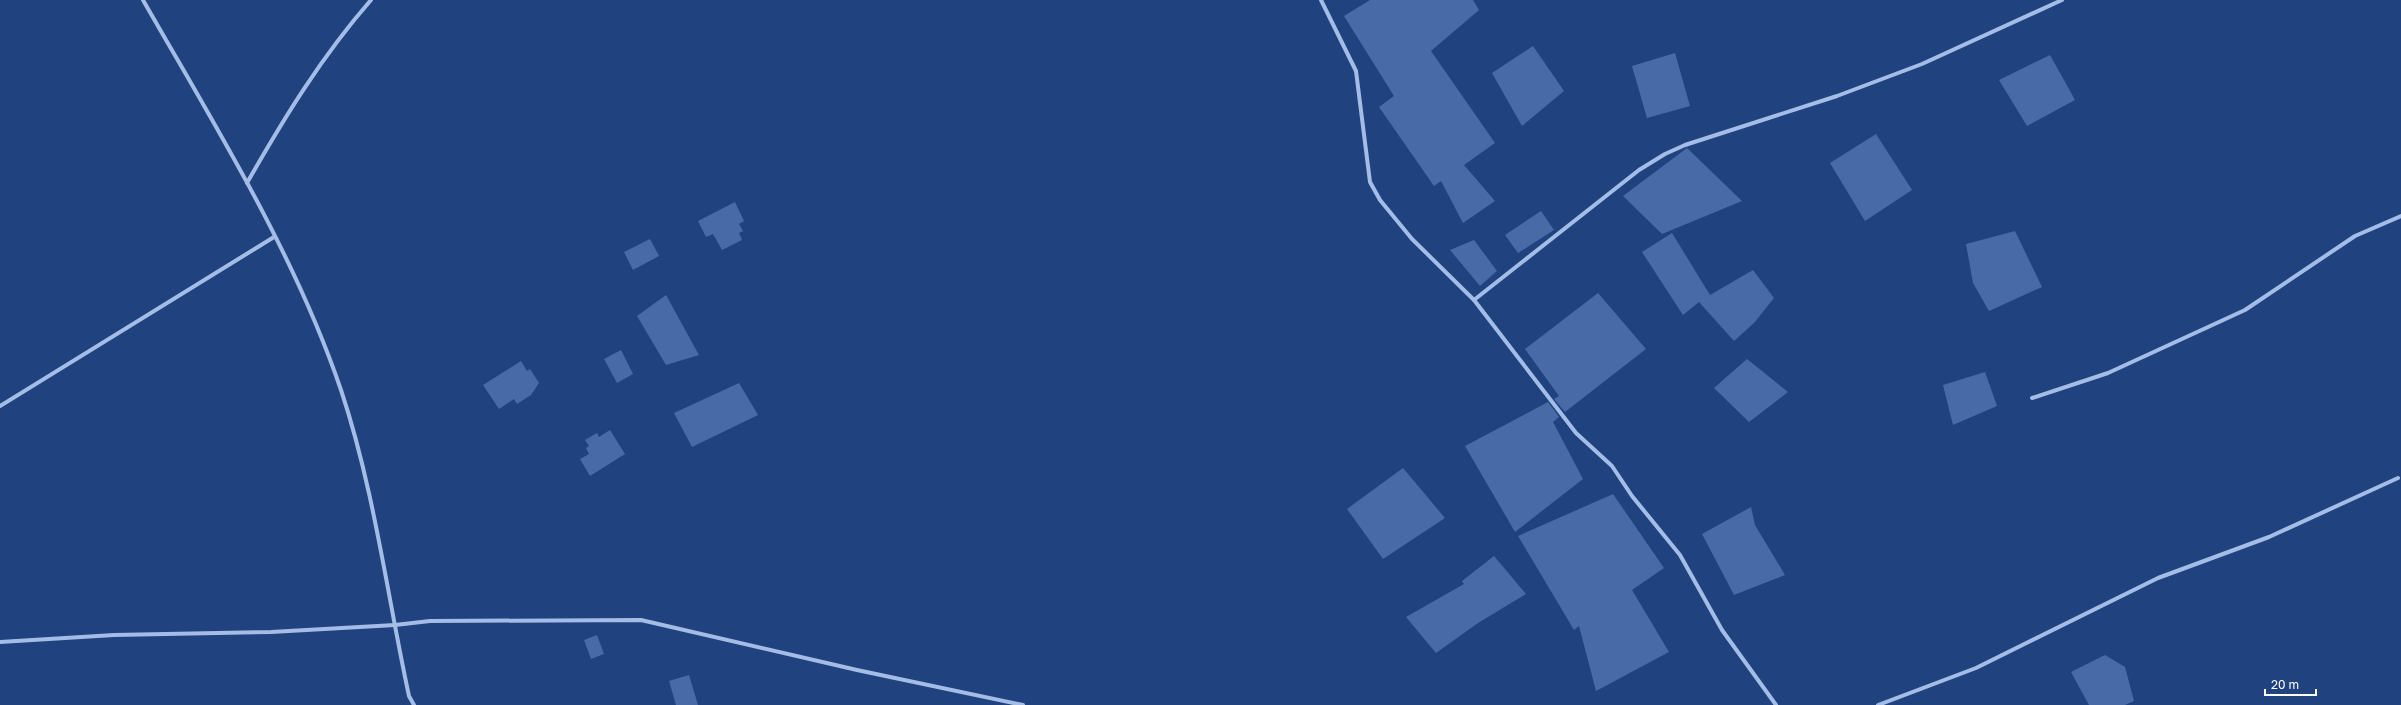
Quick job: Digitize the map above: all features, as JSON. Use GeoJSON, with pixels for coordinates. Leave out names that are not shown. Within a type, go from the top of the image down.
{"type":"FeatureCollection","features":[{"type":"Feature","properties":{"kind":"street"},"geometry":{"type":"LineString","coordinates":[[143,0],[247,183],[311,314],[349,417],[371,508],[409,696],[414,705]]}},
{"type":"Feature","properties":{"kind":"street"},"geometry":{"type":"LineString","coordinates":[[247,183],[284,120],[313,75],[348,26],[371,0]]}},
{"type":"Feature","properties":{"kind":"street"},"geometry":{"type":"LineString","coordinates":[[1322,0],[1356,71],[1370,182],[1380,200],[1412,239],[1474,300],[1576,433],[1612,466],[1632,496],[1680,555],[1722,630],[1776,705]]}},
{"type":"Feature","properties":{"kind":"street"},"geometry":{"type":"LineString","coordinates":[[1474,300],[1640,170],[1665,154],[1685,144],[1837,96],[1922,64],[2062,0]]}},
{"type":"Feature","properties":{"kind":"street"},"geometry":{"type":"LineString","coordinates":[[2032,398],[2108,373],[2245,310],[2356,236],[2401,216]]}},
{"type":"Feature","properties":{"kind":"street"},"geometry":{"type":"LineString","coordinates":[[0,406],[274,237]]}},
{"type":"Feature","properties":{"kind":"street"},"geometry":{"type":"LineString","coordinates":[[1878,705],[1976,668],[2158,578],[2269,537],[2398,478]]}},
{"type":"Feature","properties":{"kind":"street"},"geometry":{"type":"LineString","coordinates":[[0,642],[114,635],[271,632],[395,625],[430,621],[641,620],[857,670],[1023,705]]}},
{"type":"Feature","properties":{"kind":"building"},"geometry":{"type":"Polygon","coordinates":[[[1370,0],[1473,0],[1479,10],[1431,51],[1495,143],[1464,165],[1495,201],[1463,223],[1441,181],[1434,186],[1379,107],[1394,96],[1344,16],[1370,0]]]}},
{"type":"Feature","properties":{"kind":"building"},"geometry":{"type":"Polygon","coordinates":[[[1533,46],[1564,91],[1522,126],[1492,73],[1533,46]]]}},
{"type":"Feature","properties":{"kind":"building"},"geometry":{"type":"Polygon","coordinates":[[[1675,53],[1690,106],[1647,118],[1632,66],[1675,53]]]}},
{"type":"Feature","properties":{"kind":"building"},"geometry":{"type":"Polygon","coordinates":[[[2050,55],[2075,100],[2027,126],[1999,80],[2050,55]]]}},
{"type":"Feature","properties":{"kind":"building"},"geometry":{"type":"Polygon","coordinates":[[[1876,134],[1912,190],[1865,221],[1830,163],[1876,134]]]}},
{"type":"Feature","properties":{"kind":"building"},"geometry":{"type":"Polygon","coordinates":[[[1687,148],[1742,201],[1662,234],[1623,196],[1687,148]]]}},
{"type":"Feature","properties":{"kind":"building"},"geometry":{"type":"Polygon","coordinates":[[[735,202],[744,221],[739,224],[743,231],[739,233],[742,240],[722,250],[713,234],[706,237],[698,221],[735,202]]]}},
{"type":"Feature","properties":{"kind":"building"},"geometry":{"type":"Polygon","coordinates":[[[1541,211],[1554,230],[1518,253],[1505,235],[1541,211]]]}},
{"type":"Feature","properties":{"kind":"building"},"geometry":{"type":"Polygon","coordinates":[[[2015,231],[2042,287],[1989,311],[1973,283],[1966,244],[2015,231]]]}},
{"type":"Feature","properties":{"kind":"building"},"geometry":{"type":"Polygon","coordinates":[[[1672,233],[1710,295],[1753,270],[1774,298],[1754,323],[1734,341],[1699,302],[1683,315],[1642,252],[1672,233]]]}},
{"type":"Feature","properties":{"kind":"building"},"geometry":{"type":"Polygon","coordinates":[[[650,239],[659,256],[633,270],[624,252],[650,239]]]}},
{"type":"Feature","properties":{"kind":"building"},"geometry":{"type":"Polygon","coordinates":[[[1474,240],[1497,271],[1480,286],[1450,250],[1474,240]]]}},
{"type":"Feature","properties":{"kind":"building"},"geometry":{"type":"Polygon","coordinates":[[[1598,293],[1646,349],[1565,412],[1554,399],[1559,396],[1525,349],[1598,293]]]}},
{"type":"Feature","properties":{"kind":"building"},"geometry":{"type":"Polygon","coordinates":[[[666,295],[699,355],[666,365],[637,316],[666,295]]]}},
{"type":"Feature","properties":{"kind":"building"},"geometry":{"type":"Polygon","coordinates":[[[621,350],[633,374],[617,383],[604,359],[621,350]]]}},
{"type":"Feature","properties":{"kind":"building"},"geometry":{"type":"Polygon","coordinates":[[[1747,359],[1788,392],[1749,422],[1714,388],[1747,359]]]}},
{"type":"Feature","properties":{"kind":"building"},"geometry":{"type":"Polygon","coordinates":[[[521,361],[527,371],[530,369],[539,383],[531,395],[517,404],[514,399],[499,409],[483,385],[521,361]]]}},
{"type":"Feature","properties":{"kind":"building"},"geometry":{"type":"Polygon","coordinates":[[[1985,372],[1997,406],[1953,425],[1943,385],[1985,372]]]}},
{"type":"Feature","properties":{"kind":"building"},"geometry":{"type":"Polygon","coordinates":[[[739,383],[758,415],[692,447],[674,413],[739,383]]]}},
{"type":"Feature","properties":{"kind":"building"},"geometry":{"type":"Polygon","coordinates":[[[1548,402],[1559,417],[1553,422],[1583,479],[1515,532],[1465,446],[1548,402]]]}},
{"type":"Feature","properties":{"kind":"building"},"geometry":{"type":"Polygon","coordinates":[[[610,430],[625,454],[590,476],[580,459],[589,454],[586,448],[589,446],[585,440],[597,433],[599,437],[610,430]]]}},
{"type":"Feature","properties":{"kind":"building"},"geometry":{"type":"Polygon","coordinates":[[[1403,468],[1445,518],[1383,559],[1347,509],[1403,468]]]}},
{"type":"Feature","properties":{"kind":"building"},"geometry":{"type":"Polygon","coordinates":[[[1613,494],[1664,568],[1632,590],[1669,652],[1596,691],[1579,626],[1574,630],[1518,536],[1613,494]]]}},
{"type":"Feature","properties":{"kind":"building"},"geometry":{"type":"Polygon","coordinates":[[[1751,507],[1755,525],[1785,575],[1734,595],[1702,534],[1751,507]]]}},
{"type":"Feature","properties":{"kind":"building"},"geometry":{"type":"Polygon","coordinates":[[[1494,556],[1526,594],[1478,623],[1436,653],[1406,617],[1464,584],[1462,581],[1494,556]]]}},
{"type":"Feature","properties":{"kind":"building"},"geometry":{"type":"Polygon","coordinates":[[[597,635],[604,654],[591,659],[584,640],[597,635]]]}},
{"type":"Feature","properties":{"kind":"building"},"geometry":{"type":"Polygon","coordinates":[[[2105,655],[2125,667],[2134,701],[2125,705],[2089,705],[2071,672],[2105,655]]]}},
{"type":"Feature","properties":{"kind":"building"},"geometry":{"type":"Polygon","coordinates":[[[689,675],[698,705],[676,705],[669,681],[689,675]]]}}]}
